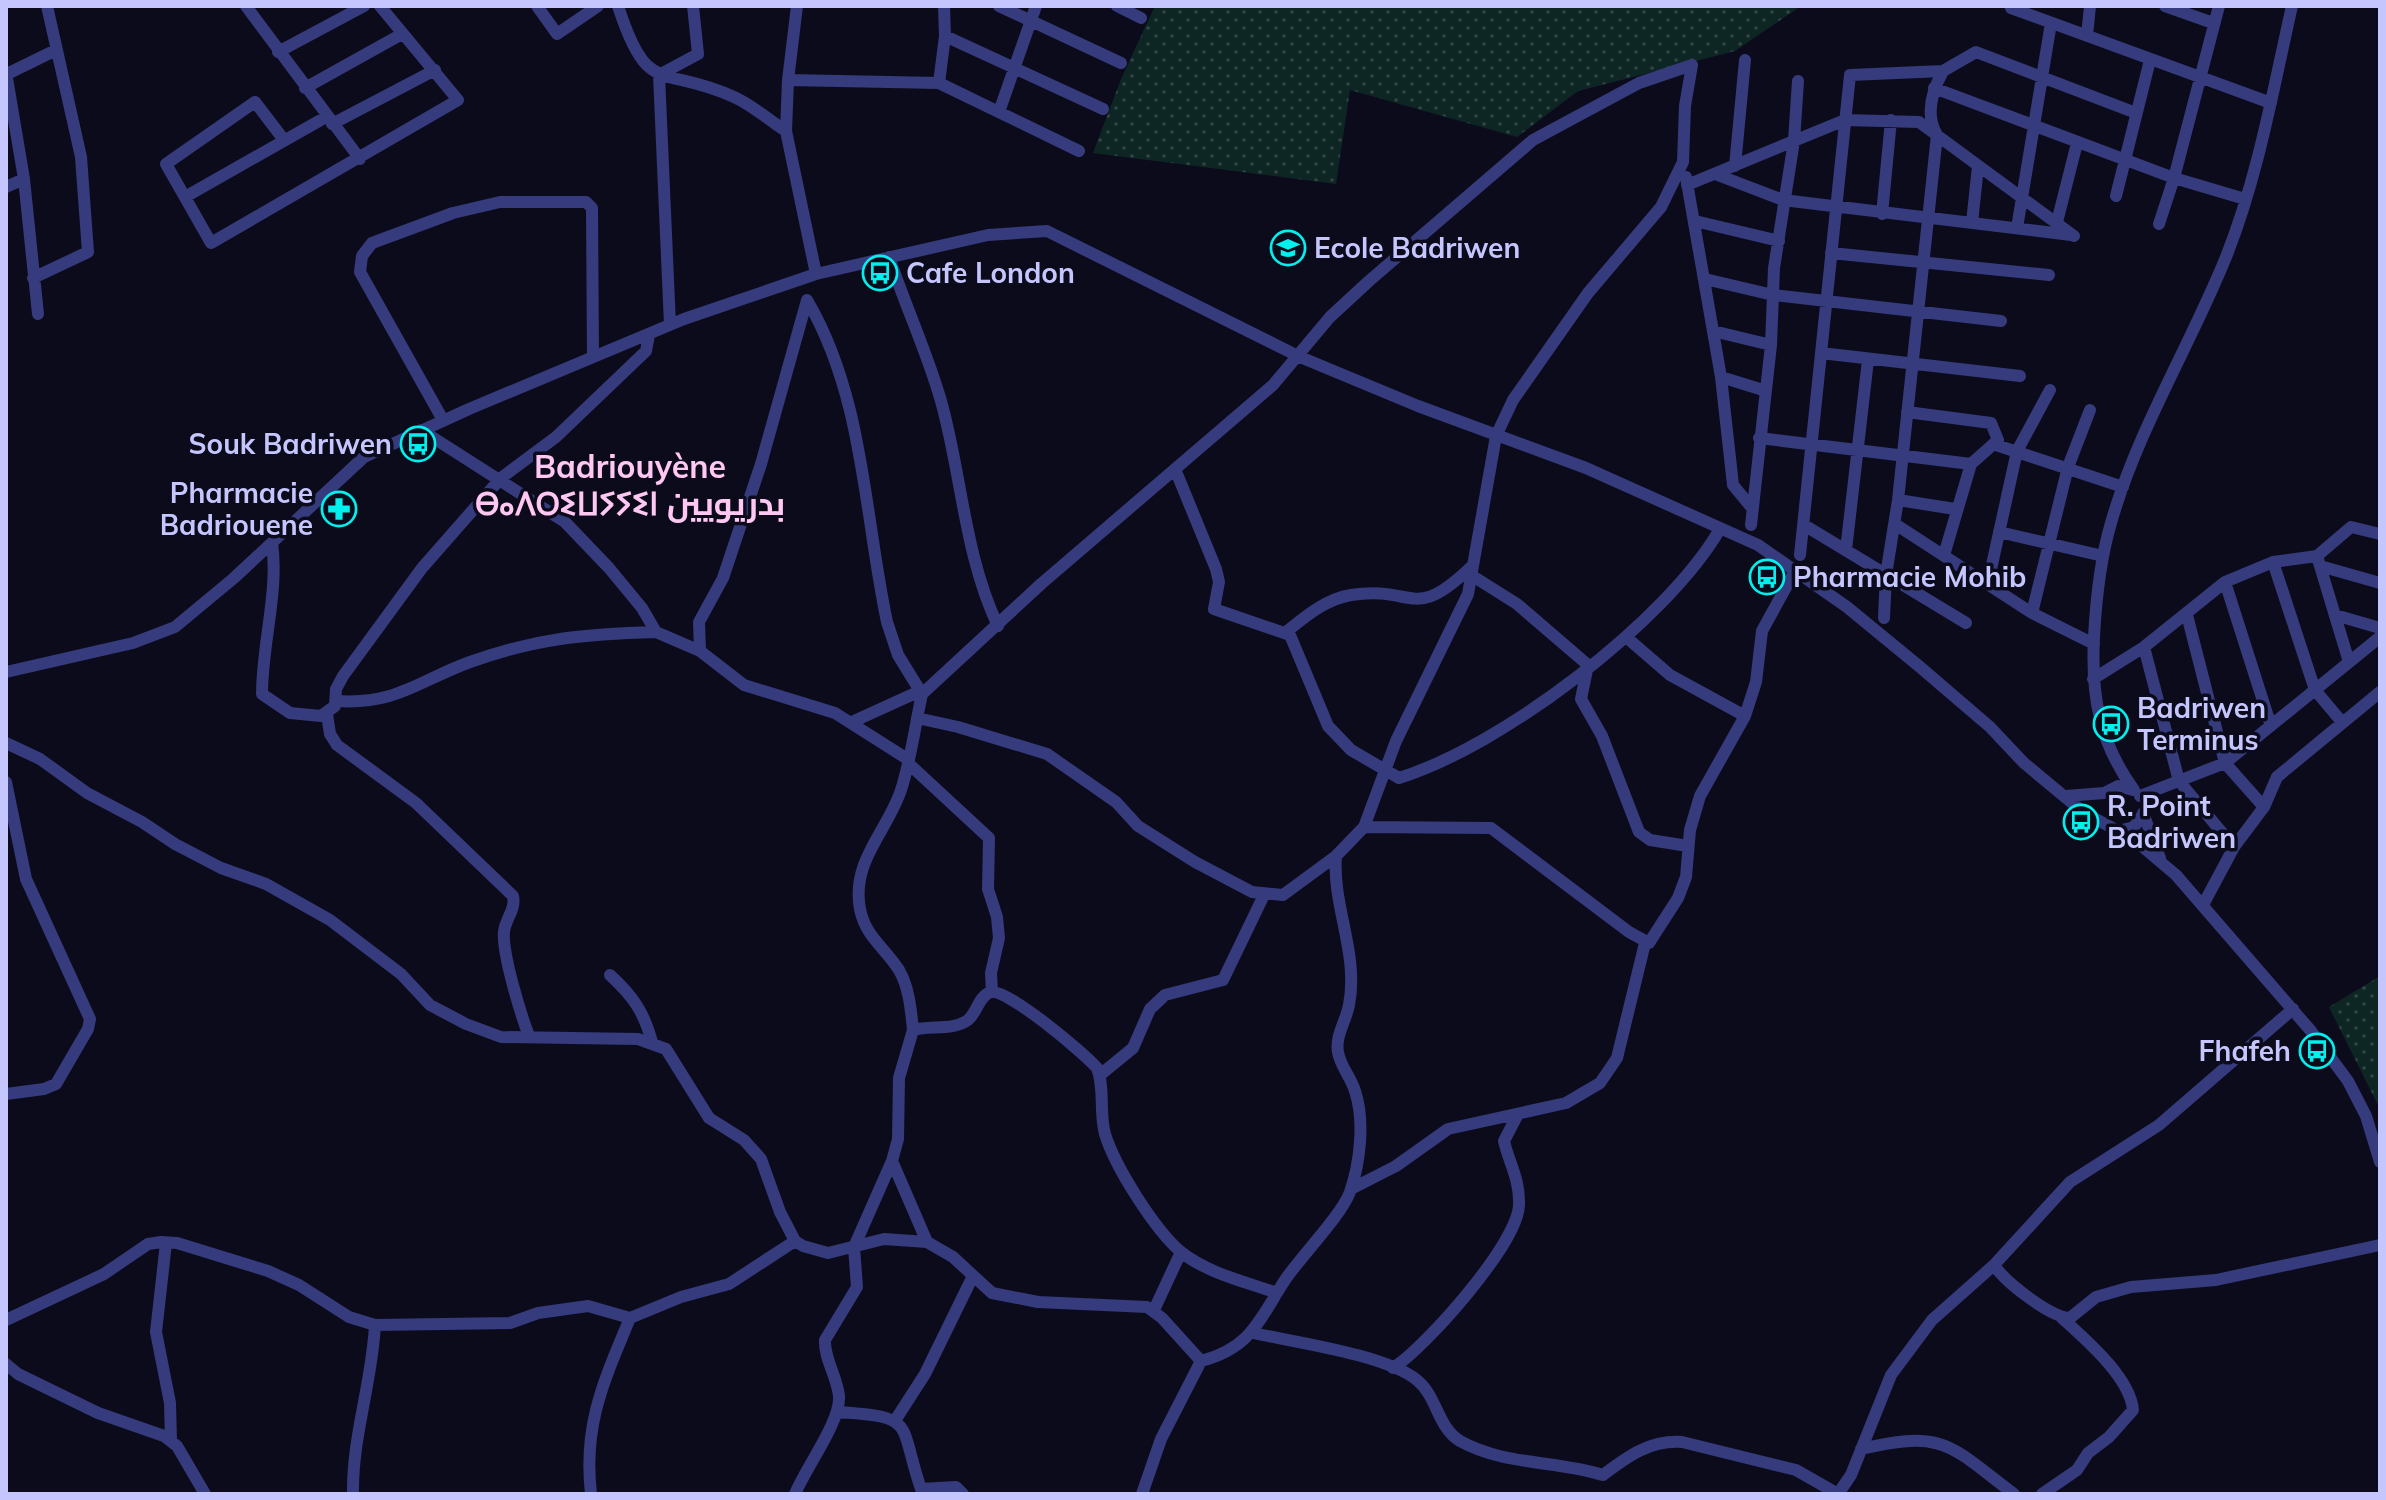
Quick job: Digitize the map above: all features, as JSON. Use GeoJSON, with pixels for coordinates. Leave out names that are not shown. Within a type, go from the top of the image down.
{"type":"FeatureCollection","features":[{"type":"Feature","properties":{"kind":"street"},"geometry":{"type":"LineString","coordinates":[[33,278],[88,252],[81,157],[47,6]]}},
{"type":"Feature","properties":{"kind":"street"},"geometry":{"type":"LineString","coordinates":[[265,6],[249,10],[360,159]]}},
{"type":"Feature","properties":{"kind":"street"},"geometry":{"type":"LineString","coordinates":[[278,52],[364,6]]}},
{"type":"Feature","properties":{"kind":"street"},"geometry":{"type":"LineString","coordinates":[[284,140],[255,102],[166,164],[211,243],[458,100],[380,6]]}},
{"type":"Feature","properties":{"kind":"street"},"geometry":{"type":"LineString","coordinates":[[537,6],[557,34],[598,6]]}},
{"type":"Feature","properties":{"kind":"street"},"geometry":{"type":"LineString","coordinates":[[618,6],[630,45],[649,70],[735,97],[786,131]]}},
{"type":"Feature","properties":{"kind":"street"},"geometry":{"type":"LineString","coordinates":[[797,6],[788,80],[786,131],[816,274]]}},
{"type":"Feature","properties":{"kind":"street"},"geometry":{"type":"LineString","coordinates":[[939,83],[945,36],[944,6]]}},
{"type":"Feature","properties":{"kind":"street"},"geometry":{"type":"LineString","coordinates":[[999,6],[1121,63]]}},
{"type":"Feature","properties":{"kind":"street"},"geometry":{"type":"LineString","coordinates":[[999,112],[1036,6]]}},
{"type":"Feature","properties":{"kind":"street"},"geometry":{"type":"LineString","coordinates":[[1117,6],[1141,18]]}},
{"type":"Feature","properties":{"kind":"street"},"geometry":{"type":"LineString","coordinates":[[2087,36],[2090,6]]}},
{"type":"Feature","properties":{"kind":"street"},"geometry":{"type":"LineString","coordinates":[[2165,6],[2213,23]]}},
{"type":"Feature","properties":{"kind":"street"},"geometry":{"type":"LineString","coordinates":[[2159,224],[2219,6]]}},
{"type":"Feature","properties":{"kind":"street"},"geometry":{"type":"LineString","coordinates":[[2160,858],[2137,793],[2112,758],[2099,723],[2093,679],[2103,556],[2123,487],[2226,256],[2271,103],[2292,6]]}},
{"type":"Feature","properties":{"kind":"street"},"geometry":{"type":"LineString","coordinates":[[659,75],[698,54],[696,8]]}},
{"type":"Feature","properties":{"kind":"street"},"geometry":{"type":"LineString","coordinates":[[2011,8],[2027,10],[2051,23],[2271,103]]}},
{"type":"Feature","properties":{"kind":"street"},"geometry":{"type":"LineString","coordinates":[[2017,228],[2051,23]]}},
{"type":"Feature","properties":{"kind":"street"},"geometry":{"type":"LineString","coordinates":[[305,88],[402,34]]}},
{"type":"Feature","properties":{"kind":"street"},"geometry":{"type":"LineString","coordinates":[[945,36],[1103,109]]}},
{"type":"Feature","properties":{"kind":"street"},"geometry":{"type":"LineString","coordinates":[[38,314],[24,179],[6,73],[56,50]]}},
{"type":"Feature","properties":{"kind":"street"},"geometry":{"type":"LineString","coordinates":[[1800,555],[1850,75],[1943,71],[1976,52],[2136,113]]}},
{"type":"Feature","properties":{"kind":"street"},"geometry":{"type":"LineString","coordinates":[[1735,166],[1745,60]]}},
{"type":"Feature","properties":{"kind":"street"},"geometry":{"type":"LineString","coordinates":[[2116,196],[2150,60]]}},
{"type":"Feature","properties":{"kind":"street"},"geometry":{"type":"LineString","coordinates":[[852,722],[921,693],[1273,385],[1300,357],[1330,317],[1533,140],[1639,83],[1692,65],[1684,116],[1683,162],[1721,377],[1733,485],[1752,508]]}},
{"type":"Feature","properties":{"kind":"street"},"geometry":{"type":"LineString","coordinates":[[185,197],[284,140],[435,70]]}},
{"type":"Feature","properties":{"kind":"street"},"geometry":{"type":"LineString","coordinates":[[1884,618],[1886,575],[1898,500],[1937,135],[1930,123],[1934,88],[1943,71]]}},
{"type":"Feature","properties":{"kind":"street"},"geometry":{"type":"LineString","coordinates":[[659,75],[670,325]]}},
{"type":"Feature","properties":{"kind":"street"},"geometry":{"type":"LineString","coordinates":[[788,80],[939,83],[1079,151]]}},
{"type":"Feature","properties":{"kind":"street"},"geometry":{"type":"LineString","coordinates":[[1751,525],[1798,81]]}},
{"type":"Feature","properties":{"kind":"street"},"geometry":{"type":"LineString","coordinates":[[1934,88],[2174,178],[2245,199]]}},
{"type":"Feature","properties":{"kind":"street"},"geometry":{"type":"LineString","coordinates":[[1687,185],[1845,120],[1919,122],[2074,236],[1783,200],[1715,174]]}},
{"type":"Feature","properties":{"kind":"street"},"geometry":{"type":"LineString","coordinates":[[1882,214],[1891,120]]}},
{"type":"Feature","properties":{"kind":"street"},"geometry":{"type":"LineString","coordinates":[[2057,222],[2077,143]]}},
{"type":"Feature","properties":{"kind":"street"},"geometry":{"type":"LineString","coordinates":[[917,718],[1047,754],[1116,802],[1151,835],[1225,880],[1264,895],[1283,895],[1294,889],[1336,856],[1364,827],[1424,680],[1458,617],[1472,570],[1496,436],[1513,400],[1559,333],[1661,207],[1683,162]]}},
{"type":"Feature","properties":{"kind":"street"},"geometry":{"type":"LineString","coordinates":[[1972,223],[1978,166]]}},
{"type":"Feature","properties":{"kind":"street"},"geometry":{"type":"LineString","coordinates":[[6,187],[24,179]]}},
{"type":"Feature","properties":{"kind":"street"},"geometry":{"type":"LineString","coordinates":[[443,420],[360,272],[362,256],[372,243],[453,213],[500,202],[586,202],[592,208],[593,357]]}},
{"type":"Feature","properties":{"kind":"street"},"geometry":{"type":"LineString","coordinates":[[1695,221],[1779,241]]}},
{"type":"Feature","properties":{"kind":"street"},"geometry":{"type":"LineString","coordinates":[[6,672],[133,643],[175,627],[272,543],[364,457],[443,420],[670,325],[800,279],[988,235],[1047,231],[1300,357],[1496,436],[1586,468],[1758,545],[1796,569],[1920,667],[1990,727],[2024,763],[2083,812],[2112,829],[2124,831],[2160,858],[2293,1009],[2348,1081],[2366,1116],[2380,1162]]}},
{"type":"Feature","properties":{"kind":"street"},"geometry":{"type":"LineString","coordinates":[[1831,253],[2049,275]]}},
{"type":"Feature","properties":{"kind":"street"},"geometry":{"type":"LineString","coordinates":[[889,257],[941,400],[966,533],[985,600],[998,626]]}},
{"type":"Feature","properties":{"kind":"street"},"geometry":{"type":"LineString","coordinates":[[795,1494],[837,1412],[839,1393],[824,1345],[826,1335],[848,1307],[857,1287],[854,1247],[892,1161],[898,1139],[899,1078],[913,1030],[901,974],[863,926],[857,895],[867,853],[893,810],[908,762],[921,693],[898,655],[887,622],[849,406],[830,344],[807,300],[800,279]]}},
{"type":"Feature","properties":{"kind":"street"},"geometry":{"type":"LineString","coordinates":[[1705,279],[1773,295],[2001,321]]}},
{"type":"Feature","properties":{"kind":"street"},"geometry":{"type":"LineString","coordinates":[[700,651],[699,622],[723,578],[761,464],[807,300]]}},
{"type":"Feature","properties":{"kind":"street"},"geometry":{"type":"LineString","coordinates":[[1713,331],[1771,345]]}},
{"type":"Feature","properties":{"kind":"street"},"geometry":{"type":"LineString","coordinates":[[529,1036],[505,955],[504,932],[514,906],[513,896],[416,803],[337,745],[330,734],[327,714],[337,701],[339,683],[422,568],[501,478],[556,437],[646,351],[649,335]]}},
{"type":"Feature","properties":{"kind":"street"},"geometry":{"type":"LineString","coordinates":[[1821,353],[2020,376]]}},
{"type":"Feature","properties":{"kind":"street"},"geometry":{"type":"LineString","coordinates":[[1846,550],[1868,360]]}},
{"type":"Feature","properties":{"kind":"street"},"geometry":{"type":"LineString","coordinates":[[1721,377],[1763,390]]}},
{"type":"Feature","properties":{"kind":"street"},"geometry":{"type":"LineString","coordinates":[[1988,583],[2017,451],[2050,390]]}},
{"type":"Feature","properties":{"kind":"street"},"geometry":{"type":"LineString","coordinates":[[2032,613],[2068,467],[2090,410]]}},
{"type":"Feature","properties":{"kind":"street"},"geometry":{"type":"LineString","coordinates":[[1907,412],[1991,423],[1998,440],[1971,464],[1955,509],[1944,555]]}},
{"type":"Feature","properties":{"kind":"street"},"geometry":{"type":"LineString","coordinates":[[421,430],[536,500],[588,544],[642,608],[656,632]]}},
{"type":"Feature","properties":{"kind":"street"},"geometry":{"type":"LineString","coordinates":[[1759,438],[1971,464]]}},
{"type":"Feature","properties":{"kind":"street"},"geometry":{"type":"LineString","coordinates":[[1993,444],[2123,487]]}},
{"type":"Feature","properties":{"kind":"street"},"geometry":{"type":"LineString","coordinates":[[1175,469],[1216,569],[1219,582],[1214,609],[1286,632],[1293,640],[1328,726],[1351,750],[1393,777],[1405,776],[1501,731],[1626,637],[1667,601],[1720,529]]}},
{"type":"Feature","properties":{"kind":"street"},"geometry":{"type":"LineString","coordinates":[[1898,500],[1955,509]]}},
{"type":"Feature","properties":{"kind":"street"},"geometry":{"type":"LineString","coordinates":[[1895,524],[2032,613],[2094,644]]}},
{"type":"Feature","properties":{"kind":"street"},"geometry":{"type":"LineString","coordinates":[[1804,525],[1966,623]]}},
{"type":"Feature","properties":{"kind":"street"},"geometry":{"type":"LineString","coordinates":[[2319,561],[2351,527],[2380,534]]}},
{"type":"Feature","properties":{"kind":"street"},"geometry":{"type":"LineString","coordinates":[[1999,532],[2103,556]]}},
{"type":"Feature","properties":{"kind":"street"},"geometry":{"type":"LineString","coordinates":[[272,543],[274,568],[264,641],[262,694],[290,713],[327,714]]}},
{"type":"Feature","properties":{"kind":"street"},"geometry":{"type":"LineString","coordinates":[[2319,561],[2349,662]]}},
{"type":"Feature","properties":{"kind":"street"},"geometry":{"type":"LineString","coordinates":[[2093,679],[2144,647],[2225,582],[2273,562],[2319,561],[2380,583]]}},
{"type":"Feature","properties":{"kind":"street"},"geometry":{"type":"LineString","coordinates":[[2273,562],[2315,690],[2341,721]]}},
{"type":"Feature","properties":{"kind":"street"},"geometry":{"type":"LineString","coordinates":[[1364,827],[1491,828],[1645,943],[1652,942],[1678,898],[1688,866],[1688,846],[1700,796],[1745,716],[1756,682],[1762,631],[1796,569]]}},
{"type":"Feature","properties":{"kind":"street"},"geometry":{"type":"LineString","coordinates":[[1286,632],[1321,605],[1351,595],[1428,600],[1446,591],[1472,570]]}},
{"type":"Feature","properties":{"kind":"street"},"geometry":{"type":"LineString","coordinates":[[1472,570],[1588,665]]}},
{"type":"Feature","properties":{"kind":"street"},"geometry":{"type":"LineString","coordinates":[[2225,582],[2271,726]]}},
{"type":"Feature","properties":{"kind":"street"},"geometry":{"type":"LineString","coordinates":[[2187,615],[2225,763],[2264,807]]}},
{"type":"Feature","properties":{"kind":"street"},"geometry":{"type":"LineString","coordinates":[[2335,615],[2380,628]]}},
{"type":"Feature","properties":{"kind":"street"},"geometry":{"type":"LineString","coordinates":[[337,701],[388,699],[471,662],[548,639],[591,633],[656,632],[700,651],[744,685],[821,708],[852,722],[908,762],[989,838],[988,889],[999,925],[992,992]]}},
{"type":"Feature","properties":{"kind":"street"},"geometry":{"type":"LineString","coordinates":[[1626,637],[1670,675],[1745,716]]}},
{"type":"Feature","properties":{"kind":"street"},"geometry":{"type":"LineString","coordinates":[[2066,796],[2108,791],[2137,793],[2225,763],[2380,637]]}},
{"type":"Feature","properties":{"kind":"street"},"geometry":{"type":"LineString","coordinates":[[2144,647],[2179,781],[2234,847]]}},
{"type":"Feature","properties":{"kind":"street"},"geometry":{"type":"LineString","coordinates":[[1588,665],[1581,699],[1602,736],[1639,832],[1650,840],[1688,846]]}},
{"type":"Feature","properties":{"kind":"street"},"geometry":{"type":"LineString","coordinates":[[2203,905],[2234,847],[2264,807],[2277,777],[2341,721],[2380,692]]}},
{"type":"Feature","properties":{"kind":"street"},"geometry":{"type":"LineString","coordinates":[[6,743],[40,759],[87,793],[142,822],[175,844],[221,868],[266,884],[330,920],[401,974],[430,1005],[488,1034],[652,1042],[673,1057],[709,1118],[744,1140],[761,1159],[777,1206],[795,1241],[820,1252],[884,1239],[927,1242],[953,1257],[972,1278],[992,1293],[1063,1304],[1132,1303],[1154,1310],[1201,1361]]}},
{"type":"Feature","properties":{"kind":"street"},"geometry":{"type":"LineString","coordinates":[[2103,822],[2098,807],[2108,791],[2112,758]]}},
{"type":"Feature","properties":{"kind":"street"},"geometry":{"type":"LineString","coordinates":[[6,782],[26,879],[60,947],[90,1023],[56,1084],[44,1089],[6,1094]]}},
{"type":"Feature","properties":{"kind":"street"},"geometry":{"type":"LineString","coordinates":[[2124,831],[2134,827],[2143,814]]}},
{"type":"Feature","properties":{"kind":"street"},"geometry":{"type":"LineString","coordinates":[[1142,1494],[1161,1439],[1201,1361],[1227,1353],[1253,1333],[1277,1293],[1351,1189],[1360,1136],[1360,1111],[1355,1088],[1338,1054],[1337,1041],[1349,1005],[1350,985],[1346,924],[1335,884],[1336,856]]}},
{"type":"Feature","properties":{"kind":"street"},"geometry":{"type":"LineString","coordinates":[[1100,1075],[1133,1048],[1150,1009],[1165,995],[1223,980],[1264,895]]}},
{"type":"Feature","properties":{"kind":"street"},"geometry":{"type":"LineString","coordinates":[[1351,1189],[1396,1166],[1448,1129],[1566,1103],[1589,1091],[1610,1071],[1621,1045],[1645,943]]}},
{"type":"Feature","properties":{"kind":"street"},"geometry":{"type":"LineString","coordinates":[[610,975],[633,996],[644,1014],[652,1042]]}},
{"type":"Feature","properties":{"kind":"street"},"geometry":{"type":"LineString","coordinates":[[913,1030],[961,1024],[970,1018],[986,994],[992,992],[1012,999],[1072,1043],[1100,1075],[1099,1107],[1111,1150],[1138,1201],[1181,1252],[1219,1272],[1277,1293]]}},
{"type":"Feature","properties":{"kind":"street"},"geometry":{"type":"LineString","coordinates":[[1253,1333],[1393,1368],[1418,1380],[1452,1435],[1493,1454],[1603,1475],[1637,1450],[1666,1441],[1682,1442],[1796,1470],[1838,1494],[1851,1475],[1883,1392],[1908,1349],[1932,1320],[1994,1265],[2070,1182],[2159,1125],[2293,1009]]}},
{"type":"Feature","properties":{"kind":"street"},"geometry":{"type":"LineString","coordinates":[[1393,1368],[1418,1350],[1507,1242],[1519,1206],[1516,1170],[1504,1141],[1518,1114]]}},
{"type":"Feature","properties":{"kind":"street"},"geometry":{"type":"LineString","coordinates":[[892,1161],[927,1242]]}},
{"type":"Feature","properties":{"kind":"street"},"geometry":{"type":"LineString","coordinates":[[6,1320],[104,1274],[148,1244],[166,1243],[237,1260],[285,1277],[349,1317],[375,1325],[510,1323],[538,1313],[588,1306],[630,1318],[681,1297],[729,1284],[795,1241]]}},
{"type":"Feature","properties":{"kind":"street"},"geometry":{"type":"LineString","coordinates":[[166,1243],[156,1332],[167,1379],[171,1441],[205,1494]]}},
{"type":"Feature","properties":{"kind":"street"},"geometry":{"type":"LineString","coordinates":[[2062,1318],[2074,1317],[2096,1297],[2131,1287],[2216,1280],[2380,1245]]}},
{"type":"Feature","properties":{"kind":"street"},"geometry":{"type":"LineString","coordinates":[[1154,1310],[1181,1252]]}},
{"type":"Feature","properties":{"kind":"street"},"geometry":{"type":"LineString","coordinates":[[1994,1265],[2002,1276],[2062,1318],[2103,1357],[2126,1390],[2133,1410],[2109,1437],[2088,1453],[2077,1470],[2042,1494]]}},
{"type":"Feature","properties":{"kind":"street"},"geometry":{"type":"LineString","coordinates":[[896,1419],[925,1374],[972,1278]]}},
{"type":"Feature","properties":{"kind":"street"},"geometry":{"type":"LineString","coordinates":[[591,1494],[589,1440],[595,1402],[630,1318]]}},
{"type":"Feature","properties":{"kind":"street"},"geometry":{"type":"LineString","coordinates":[[353,1494],[354,1449],[370,1383],[375,1325]]}},
{"type":"Feature","properties":{"kind":"street"},"geometry":{"type":"LineString","coordinates":[[6,1364],[18,1374],[98,1413],[171,1441]]}},
{"type":"Feature","properties":{"kind":"street"},"geometry":{"type":"LineString","coordinates":[[837,1412],[896,1419],[906,1430],[921,1489],[956,1487],[963,1494]]}},
{"type":"Feature","properties":{"kind":"street"},"geometry":{"type":"LineString","coordinates":[[1861,1449],[1914,1439],[1939,1442],[1975,1462],[2014,1494]]}},
{"type":"Feature","properties":{"kind":"green space"},"geometry":{"type":"Polygon","coordinates":[[[1155,6],[1801,6],[1735,51],[1578,91],[1517,137],[1350,90],[1336,184],[1093,153],[1121,79],[1155,6]]]}},
{"type":"Feature","properties":{"kind":"green space"},"geometry":{"type":"Polygon","coordinates":[[[2380,976],[2380,1109],[2329,1007],[2380,976]]]}},
{"type":"Feature","properties":{"kind":"place","name":"Ecole Badriwen"},"geometry":{"type":"Point","coordinates":[1288,248]}},
{"type":"Feature","properties":{"kind":"place","name":"Cafe London"},"geometry":{"type":"Point","coordinates":[880,273]}},
{"type":"Feature","properties":{"kind":"place","name":"Souk Badriwen"},"geometry":{"type":"Point","coordinates":[418,444]}},
{"type":"Feature","properties":{"kind":"place","name":"Pharmacie Badriouene"},"geometry":{"type":"Point","coordinates":[339,509]}},
{"type":"Feature","properties":{"kind":"place","name":"Pharmacie Mohib"},"geometry":{"type":"Point","coordinates":[1767,577]}},
{"type":"Feature","properties":{"kind":"place","name":"Badriwen Terminus"},"geometry":{"type":"Point","coordinates":[2111,724]}},
{"type":"Feature","properties":{"kind":"place","name":"R. Point Badriwen"},"geometry":{"type":"Point","coordinates":[2081,822]}},
{"type":"Feature","properties":{"kind":"place","name":"Fhafeh"},"geometry":{"type":"Point","coordinates":[2317,1051]}},
{"type":"Feature","properties":{"kind":"district","name":"Badriouyène ⴱⴰⴷⵔⵉⵡⵢⵢⵉⵏ بدريويين"},"geometry":{"type":"Point","coordinates":[630,486]}}]}
